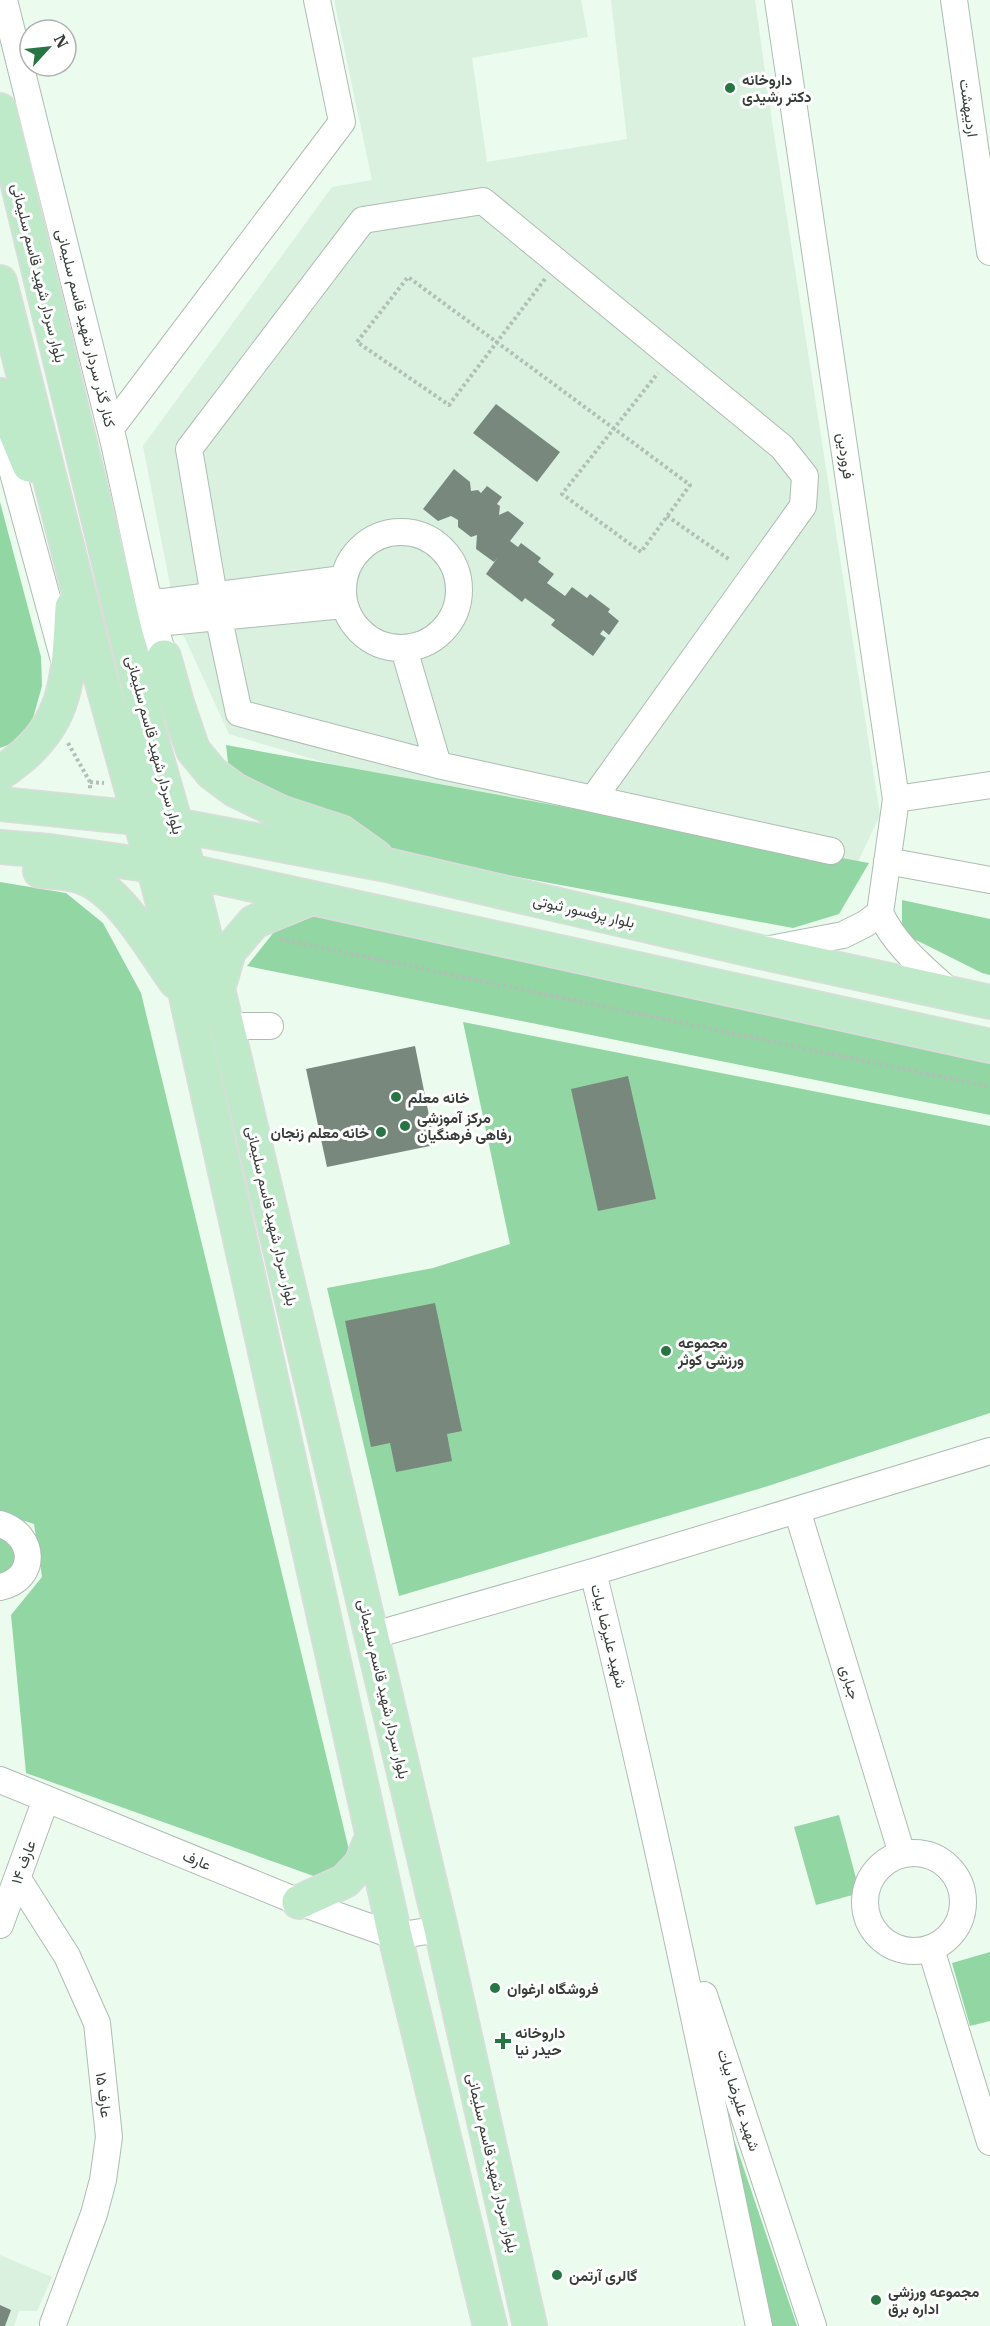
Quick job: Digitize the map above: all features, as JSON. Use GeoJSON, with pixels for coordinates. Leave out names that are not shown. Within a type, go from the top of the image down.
{"type":"FeatureCollection","features":[{"type":"Feature","properties":{"kind":"main road","name":"بلوار سردار شهید قاسم سلیمانی"},"geometry":{"type":"LineString","coordinates":[[0,110],[150,734],[177,825],[227,1026],[441,1929],[530,2326]]}},
{"type":"Feature","properties":{"kind":"main road"},"geometry":{"type":"LineString","coordinates":[[0,282],[74,574],[186,996],[372,1837],[490,2326]]}},
{"type":"Feature","properties":{"kind":"main road"},"geometry":{"type":"LineString","coordinates":[[0,394],[74,574],[68,674],[62,699],[54,719],[35,746],[0,773]]}},
{"type":"Feature","properties":{"kind":"main road"},"geometry":{"type":"LineString","coordinates":[[164,657],[194,750],[212,773],[235,790],[279,812],[340,832],[387,865]]}},
{"type":"Feature","properties":{"kind":"main road","name":"بلوار پرفسور ثبوتی"},"geometry":{"type":"LineString","coordinates":[[0,804],[138,818],[387,865],[756,951],[990,1002]]}},
{"type":"Feature","properties":{"kind":"main road"},"geometry":{"type":"LineString","coordinates":[[0,847],[48,851],[189,871],[990,1046]]}},
{"type":"Feature","properties":{"kind":"main road"},"geometry":{"type":"LineString","coordinates":[[0,865],[80,876],[99,885],[135,924],[186,996]]}},
{"type":"Feature","properties":{"kind":"main road"},"geometry":{"type":"LineString","coordinates":[[218,989],[229,951],[254,922],[311,898]]}},
{"type":"Feature","properties":{"kind":"main road"},"geometry":{"type":"LineString","coordinates":[[299,1902],[345,1881],[361,1864],[372,1837]]}},
{"type":"Feature","properties":{"kind":"street","name":"کنار گذر سردار شهید قاسم سلیمانی"},"geometry":{"type":"LineString","coordinates":[[4,0],[111,428],[150,612],[164,657]]}},
{"type":"Feature","properties":{"kind":"street"},"geometry":{"type":"LineString","coordinates":[[111,428],[342,122],[317,0]]}},
{"type":"Feature","properties":{"kind":"street","name":"فروردین"},"geometry":{"type":"LineString","coordinates":[[778,0],[896,799],[880,913]]}},
{"type":"Feature","properties":{"kind":"street","name":"اردیبهشت"},"geometry":{"type":"LineString","coordinates":[[954,0],[990,252]]}},
{"type":"Feature","properties":{"kind":"street"},"geometry":{"type":"LineString","coordinates":[[593,799],[803,506],[805,476],[782,447],[483,201],[363,220],[189,449],[239,713],[438,765],[593,799],[831,851]]}},
{"type":"Feature","properties":{"kind":"street"},"geometry":{"type":"LineString","coordinates":[[0,426],[68,674]]}},
{"type":"Feature","properties":{"kind":"street"},"geometry":{"type":"LineString","coordinates":[[400,531],[420,534],[438,544],[451,560],[458,578],[459,599],[453,618],[440,634],[424,644],[404,649],[384,647],[366,638],[352,623],[344,605],[343,579],[350,560],[363,544],[381,535],[400,531]]}},
{"type":"Feature","properties":{"kind":"street"},"geometry":{"type":"LineString","coordinates":[[217,606],[343,579]]}},
{"type":"Feature","properties":{"kind":"street"},"geometry":{"type":"LineString","coordinates":[[150,612],[217,606],[344,605]]}},
{"type":"Feature","properties":{"kind":"street"},"geometry":{"type":"LineString","coordinates":[[404,649],[438,765]]}},
{"type":"Feature","properties":{"kind":"street"},"geometry":{"type":"LineString","coordinates":[[896,799],[990,785]]}},
{"type":"Feature","properties":{"kind":"street"},"geometry":{"type":"LineString","coordinates":[[887,861],[990,880]]}},
{"type":"Feature","properties":{"kind":"street"},"geometry":{"type":"LineString","coordinates":[[756,951],[843,935],[880,913],[888,930],[904,950],[952,994]]}},
{"type":"Feature","properties":{"kind":"street"},"geometry":{"type":"LineString","coordinates":[[227,1026],[270,1026]]}},
{"type":"Feature","properties":{"kind":"street"},"geometry":{"type":"LineString","coordinates":[[371,1636],[593,1572],[990,1451]]}},
{"type":"Feature","properties":{"kind":"street","name":"جباری"},"geometry":{"type":"LineString","coordinates":[[797,1510],[902,1854]]}},
{"type":"Feature","properties":{"kind":"street"},"geometry":{"type":"LineString","coordinates":[[0,1524],[18,1533],[25,1542],[28,1552],[23,1573],[16,1580],[0,1587]]}},
{"type":"Feature","properties":{"kind":"street","name":"شهید علیرضا بیات"},"geometry":{"type":"LineString","coordinates":[[593,1572],[633,1732],[665,1875],[759,2326]]}},
{"type":"Feature","properties":{"kind":"street","name":"عارف"},"geometry":{"type":"LineString","coordinates":[[0,1780],[299,1902],[395,1936]]}},
{"type":"Feature","properties":{"kind":"street","name":"عارف ۱۴"},"geometry":{"type":"LineString","coordinates":[[0,1926],[46,1799]]}},
{"type":"Feature","properties":{"kind":"street"},"geometry":{"type":"LineString","coordinates":[[923,1853],[943,1862],[957,1878],[963,1898],[960,1920],[949,1938],[931,1949],[904,1951],[880,1939],[866,1917],[866,1890],[879,1867],[902,1854],[923,1853]]}},
{"type":"Feature","properties":{"kind":"street","name":"شهید علیرضا بیات"},"geometry":{"type":"LineString","coordinates":[[665,1875],[813,2326]]}},
{"type":"Feature","properties":{"kind":"street","name":"عارف ۱۵"},"geometry":{"type":"LineString","coordinates":[[18,1879],[67,1956],[97,2023],[109,2137],[103,2180],[94,2214],[50,2325]]}},
{"type":"Feature","properties":{"kind":"street"},"geometry":{"type":"LineString","coordinates":[[395,1936],[441,1929]]}},
{"type":"Feature","properties":{"kind":"street"},"geometry":{"type":"LineString","coordinates":[[931,1949],[990,2142]]}},
{"type":"Feature","properties":{"kind":"path"},"geometry":{"type":"LineString","coordinates":[[558,262],[496,342],[448,405],[357,342],[408,277],[496,342],[615,430],[690,485],[641,552],[562,494],[615,430],[671,356]]}},
{"type":"Feature","properties":{"kind":"path"},"geometry":{"type":"LineString","coordinates":[[667,516],[730,560]]}},
{"type":"Feature","properties":{"kind":"path"},"geometry":{"type":"LineString","coordinates":[[272,937],[990,1087]]}},
{"type":"Feature","properties":{"kind":"shaded area"},"geometry":{"type":"Polygon","coordinates":[[[334,0],[581,0],[588,37],[472,58],[487,162],[627,139],[611,0],[755,0],[880,815],[857,864],[404,786],[229,734],[177,621],[143,446],[332,187],[372,180],[334,0]]]}},
{"type":"Feature","properties":{"kind":"shaded area"},"geometry":{"type":"Polygon","coordinates":[[[0,2255],[52,2277],[37,2311],[19,2311],[14,2326],[0,2326],[0,2255]]]}},
{"type":"Feature","properties":{"kind":"green space"},"geometry":{"type":"Polygon","coordinates":[[[0,502],[41,657],[42,686],[31,725],[13,743],[0,748],[0,502]]]}},
{"type":"Feature","properties":{"kind":"green space"},"geometry":{"type":"Polygon","coordinates":[[[226,745],[869,863],[839,914],[793,928],[415,858],[357,833],[229,771],[226,745]]]}},
{"type":"Feature","properties":{"kind":"green space"},"geometry":{"type":"Polygon","coordinates":[[[0,882],[66,893],[103,923],[141,993],[350,1854],[322,1879],[26,1773],[11,1615],[42,1577],[34,1524],[0,1513],[0,882]]]}},
{"type":"Feature","properties":{"kind":"green space"},"geometry":{"type":"Polygon","coordinates":[[[902,900],[990,919],[990,975],[918,941],[902,936],[902,900]]]}},
{"type":"Feature","properties":{"kind":"green space"},"geometry":{"type":"Polygon","coordinates":[[[325,912],[990,1056],[990,1115],[247,966],[274,932],[325,912]]]}},
{"type":"Feature","properties":{"kind":"green space","name":"مجموعه ورزشی کوثر"},"geometry":{"type":"Polygon","coordinates":[[[463,1022],[990,1126],[990,1413],[768,1486],[399,1596],[327,1288],[433,1268],[510,1244],[463,1022]]]}},
{"type":"Feature","properties":{"kind":"green space"},"geometry":{"type":"Polygon","coordinates":[[[0,1531],[14,1538],[16,1566],[0,1576],[0,1531]]]}},
{"type":"Feature","properties":{"kind":"green space"},"geometry":{"type":"Polygon","coordinates":[[[839,1815],[860,1893],[816,1905],[794,1827],[839,1815]]]}},
{"type":"Feature","properties":{"kind":"green space"},"geometry":{"type":"Polygon","coordinates":[[[990,1952],[990,2021],[970,2026],[952,1963],[990,1952]]]}},
{"type":"Feature","properties":{"kind":"green space"},"geometry":{"type":"Polygon","coordinates":[[[720,2098],[797,2326],[770,2326],[720,2098]]]}},
{"type":"Feature","properties":{"kind":"building"},"geometry":{"type":"Polygon","coordinates":[[[496,404],[560,452],[537,482],[473,433],[496,404]]]}},
{"type":"Feature","properties":{"kind":"building"},"geometry":{"type":"Polygon","coordinates":[[[454,469],[470,482],[471,491],[478,490],[481,493],[487,486],[502,497],[497,504],[500,506],[499,515],[508,511],[524,523],[510,541],[518,547],[521,543],[541,558],[538,562],[554,574],[547,583],[565,596],[572,587],[587,598],[590,594],[610,609],[608,612],[619,621],[609,635],[603,630],[600,634],[606,638],[593,656],[551,625],[555,620],[525,598],[522,602],[486,574],[498,557],[494,562],[476,549],[477,535],[471,537],[458,527],[458,520],[451,516],[438,521],[423,509],[454,469]]]}},
{"type":"Feature","properties":{"kind":"building"},"geometry":{"type":"Polygon","coordinates":[[[415,1046],[435,1145],[327,1167],[306,1069],[415,1046]]]}},
{"type":"Feature","properties":{"kind":"building"},"geometry":{"type":"Polygon","coordinates":[[[628,1076],[656,1199],[598,1211],[571,1089],[628,1076]]]}},
{"type":"Feature","properties":{"kind":"building"},"geometry":{"type":"Polygon","coordinates":[[[435,1303],[462,1431],[447,1434],[452,1461],[396,1472],[390,1443],[371,1447],[345,1321],[435,1303]]]}},
{"type":"Feature","properties":{"kind":"building"},"geometry":{"type":"Polygon","coordinates":[[[0,2305],[11,2310],[5,2326],[0,2326],[0,2305]]]}},
{"type":"Feature","properties":{"kind":"place","name":"داروخانه دکتر رشیدی"},"geometry":{"type":"Point","coordinates":[730,88]}},
{"type":"Feature","properties":{"kind":"place","name":"خانه معلم"},"geometry":{"type":"Point","coordinates":[396,1097]}},
{"type":"Feature","properties":{"kind":"place","name":"مرکز آموزشی رفاهی فرهنگیان"},"geometry":{"type":"Point","coordinates":[405,1126]}},
{"type":"Feature","properties":{"kind":"place","name":"خانه معلم زنجان"},"geometry":{"type":"Point","coordinates":[381,1132]}},
{"type":"Feature","properties":{"kind":"place","name":"مجموعه ورزشی کوثر"},"geometry":{"type":"Point","coordinates":[666,1351]}},
{"type":"Feature","properties":{"kind":"place","name":"فروشگاه ارغوان"},"geometry":{"type":"Point","coordinates":[495,1988]}},
{"type":"Feature","properties":{"kind":"place","name":"داروخانه حیدر نیا"},"geometry":{"type":"Point","coordinates":[503,2041]}},
{"type":"Feature","properties":{"kind":"place","name":"گالری آرتمن"},"geometry":{"type":"Point","coordinates":[557,2275]}},
{"type":"Feature","properties":{"kind":"place","name":"مجموعه ورزشی اداره برق"},"geometry":{"type":"Point","coordinates":[876,2300]}}]}
